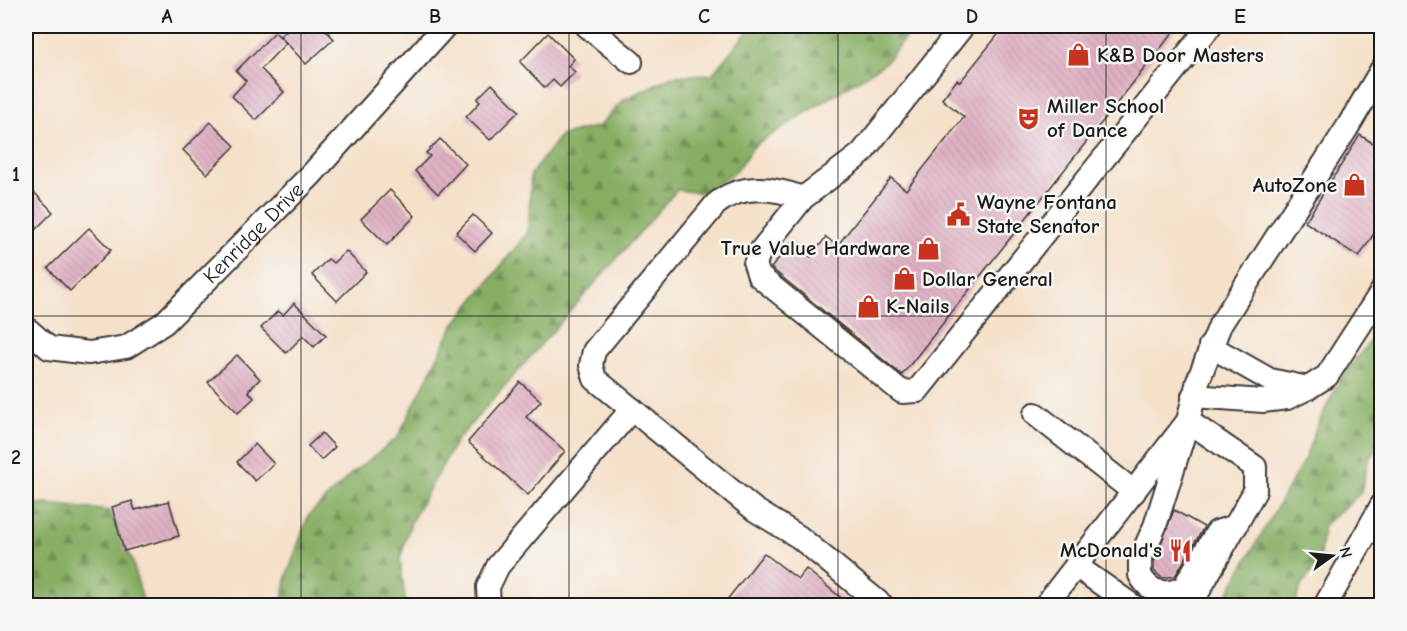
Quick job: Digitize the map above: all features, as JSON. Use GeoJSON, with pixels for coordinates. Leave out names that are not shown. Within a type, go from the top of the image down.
{"type":"FeatureCollection","features":[{"type":"Feature","properties":{"kind":"street","name":"Kenridge Drive"},"geometry":{"type":"LineString","coordinates":[[26,328],[49,348],[89,353],[126,347],[164,323],[311,175],[446,26]]}},
{"type":"Feature","properties":{"kind":"street"},"geometry":{"type":"LineString","coordinates":[[587,26],[631,62]]}},
{"type":"Feature","properties":{"kind":"street"},"geometry":{"type":"LineString","coordinates":[[963,26],[861,154],[803,198],[759,253],[755,264],[759,276],[895,389],[909,393],[917,391],[1210,26]]}},
{"type":"Feature","properties":{"kind":"street"},"geometry":{"type":"LineString","coordinates":[[1236,526],[1217,532],[1184,587],[1162,593],[1143,581],[1140,575],[1140,560],[1155,526],[1210,346],[1220,325],[1382,69]]}},
{"type":"Feature","properties":{"kind":"street"},"geometry":{"type":"LineString","coordinates":[[803,198],[765,189],[739,190],[726,196],[716,204],[594,351],[591,365],[595,379],[755,510],[799,537],[883,606]]}},
{"type":"Feature","properties":{"kind":"street"},"geometry":{"type":"LineString","coordinates":[[1193,396],[1263,402],[1287,398],[1308,388],[1327,376],[1382,291]]}},
{"type":"Feature","properties":{"kind":"street"},"geometry":{"type":"LineString","coordinates":[[1210,346],[1270,380],[1308,388]]}},
{"type":"Feature","properties":{"kind":"street"},"geometry":{"type":"LineString","coordinates":[[489,606],[488,587],[498,567],[632,409]]}},
{"type":"Feature","properties":{"kind":"street"},"geometry":{"type":"LineString","coordinates":[[1035,414],[1134,492]]}},
{"type":"Feature","properties":{"kind":"street"},"geometry":{"type":"LineString","coordinates":[[1045,606],[1188,421]]}},
{"type":"Feature","properties":{"kind":"street"},"geometry":{"type":"LineString","coordinates":[[1188,421],[1255,466],[1255,491],[1191,606]]}},
{"type":"Feature","properties":{"kind":"street"},"geometry":{"type":"LineString","coordinates":[[1325,606],[1382,505]]}},
{"type":"Feature","properties":{"kind":"street"},"geometry":{"type":"LineString","coordinates":[[1076,566],[1133,606]]}},
{"type":"Feature","properties":{"kind":"green space"},"geometry":{"type":"Polygon","coordinates":[[[759,26],[915,26],[885,63],[755,145],[734,173],[702,193],[677,190],[457,440],[411,522],[400,560],[406,605],[281,605],[287,576],[308,516],[351,474],[398,437],[453,326],[528,232],[531,174],[560,136],[599,126],[623,100],[672,76],[712,74],[748,31],[759,26]]]}},
{"type":"Feature","properties":{"kind":"green space"},"geometry":{"type":"Polygon","coordinates":[[[1381,328],[1381,441],[1368,461],[1361,493],[1324,525],[1319,561],[1300,588],[1295,605],[1221,605],[1305,458],[1316,428],[1340,379],[1381,328]]]}},
{"type":"Feature","properties":{"kind":"green space"},"geometry":{"type":"Polygon","coordinates":[[[26,504],[48,504],[110,511],[133,563],[144,605],[26,605],[26,504]]]}},
{"type":"Feature","properties":{"kind":"building"},"geometry":{"type":"Polygon","coordinates":[[[291,26],[322,26],[334,39],[306,64],[280,36],[291,26]]]}},
{"type":"Feature","properties":{"kind":"building"},"geometry":{"type":"Polygon","coordinates":[[[1005,26],[1178,26],[902,375],[771,268],[792,242],[811,257],[826,237],[837,246],[891,178],[906,190],[964,117],[942,99],[957,80],[960,82],[1005,26]]]}},
{"type":"Feature","properties":{"kind":"building"},"geometry":{"type":"Polygon","coordinates":[[[275,32],[286,43],[261,69],[284,92],[256,120],[232,96],[246,81],[236,71],[275,32]]]}},
{"type":"Feature","properties":{"kind":"building"},"geometry":{"type":"Polygon","coordinates":[[[548,33],[574,59],[568,66],[575,72],[560,87],[553,80],[545,88],[520,62],[548,33]]]}},
{"type":"Feature","properties":{"kind":"building"},"geometry":{"type":"Polygon","coordinates":[[[492,84],[519,111],[490,140],[466,117],[480,102],[477,99],[492,84]]]}},
{"type":"Feature","properties":{"kind":"building"},"geometry":{"type":"Polygon","coordinates":[[[211,122],[235,146],[207,174],[183,150],[211,122]]]}},
{"type":"Feature","properties":{"kind":"building","name":"AutoZone"},"geometry":{"type":"Polygon","coordinates":[[[1360,135],[1382,149],[1382,221],[1359,257],[1305,222],[1360,135]]]}},
{"type":"Feature","properties":{"kind":"building"},"geometry":{"type":"Polygon","coordinates":[[[440,139],[466,164],[438,194],[415,171],[430,156],[426,153],[440,139]]]}},
{"type":"Feature","properties":{"kind":"building"},"geometry":{"type":"Polygon","coordinates":[[[26,184],[53,212],[26,239],[26,184]]]}},
{"type":"Feature","properties":{"kind":"building"},"geometry":{"type":"Polygon","coordinates":[[[390,190],[415,216],[387,245],[361,219],[390,190]]]}},
{"type":"Feature","properties":{"kind":"building"},"geometry":{"type":"Polygon","coordinates":[[[473,215],[492,233],[475,251],[456,233],[473,215]]]}},
{"type":"Feature","properties":{"kind":"building"},"geometry":{"type":"Polygon","coordinates":[[[89,228],[111,250],[70,291],[48,268],[89,228]]]}},
{"type":"Feature","properties":{"kind":"building"},"geometry":{"type":"Polygon","coordinates":[[[346,251],[366,272],[337,301],[312,275],[328,259],[333,263],[346,251]]]}},
{"type":"Feature","properties":{"kind":"building"},"geometry":{"type":"Polygon","coordinates":[[[294,303],[326,335],[314,347],[303,336],[286,353],[261,328],[278,311],[283,315],[294,303]]]}},
{"type":"Feature","properties":{"kind":"building"},"geometry":{"type":"Polygon","coordinates":[[[237,355],[260,379],[248,391],[254,398],[238,413],[208,382],[237,355]]]}},
{"type":"Feature","properties":{"kind":"building"},"geometry":{"type":"Polygon","coordinates":[[[520,382],[541,401],[526,417],[565,451],[528,495],[468,442],[520,382]]]}},
{"type":"Feature","properties":{"kind":"building"},"geometry":{"type":"Polygon","coordinates":[[[322,433],[335,447],[321,460],[308,446],[322,433]]]}},
{"type":"Feature","properties":{"kind":"building"},"geometry":{"type":"Polygon","coordinates":[[[255,444],[274,464],[255,481],[237,462],[255,444]]]}},
{"type":"Feature","properties":{"kind":"building"},"geometry":{"type":"Polygon","coordinates":[[[132,501],[135,510],[169,501],[179,536],[124,551],[112,507],[132,501]]]}},
{"type":"Feature","properties":{"kind":"building","name":"McDonald's"},"geometry":{"type":"Polygon","coordinates":[[[1174,510],[1204,527],[1175,576],[1162,578],[1154,571],[1154,562],[1174,510]]]}},
{"type":"Feature","properties":{"kind":"building"},"geometry":{"type":"Polygon","coordinates":[[[764,553],[798,579],[806,569],[851,606],[722,606],[764,553]]]}},
{"type":"Feature","properties":{"kind":"place","name":"K&B Door Masters"},"geometry":{"type":"Point","coordinates":[1079,55]}},
{"type":"Feature","properties":{"kind":"place","name":"Miller School of Dance"},"geometry":{"type":"Point","coordinates":[1029,118]}},
{"type":"Feature","properties":{"kind":"place","name":"AutoZone"},"geometry":{"type":"Point","coordinates":[1355,185]}},
{"type":"Feature","properties":{"kind":"place","name":"Wayne Fontana State Senator"},"geometry":{"type":"Point","coordinates":[959,214]}},
{"type":"Feature","properties":{"kind":"place","name":"True Value Hardware"},"geometry":{"type":"Point","coordinates":[928,248]}},
{"type":"Feature","properties":{"kind":"place","name":"Dollar General"},"geometry":{"type":"Point","coordinates":[904,279]}},
{"type":"Feature","properties":{"kind":"place","name":"K-Nails"},"geometry":{"type":"Point","coordinates":[868,306]}},
{"type":"Feature","properties":{"kind":"place","name":"McDonald's"},"geometry":{"type":"Point","coordinates":[1180,550]}}]}
